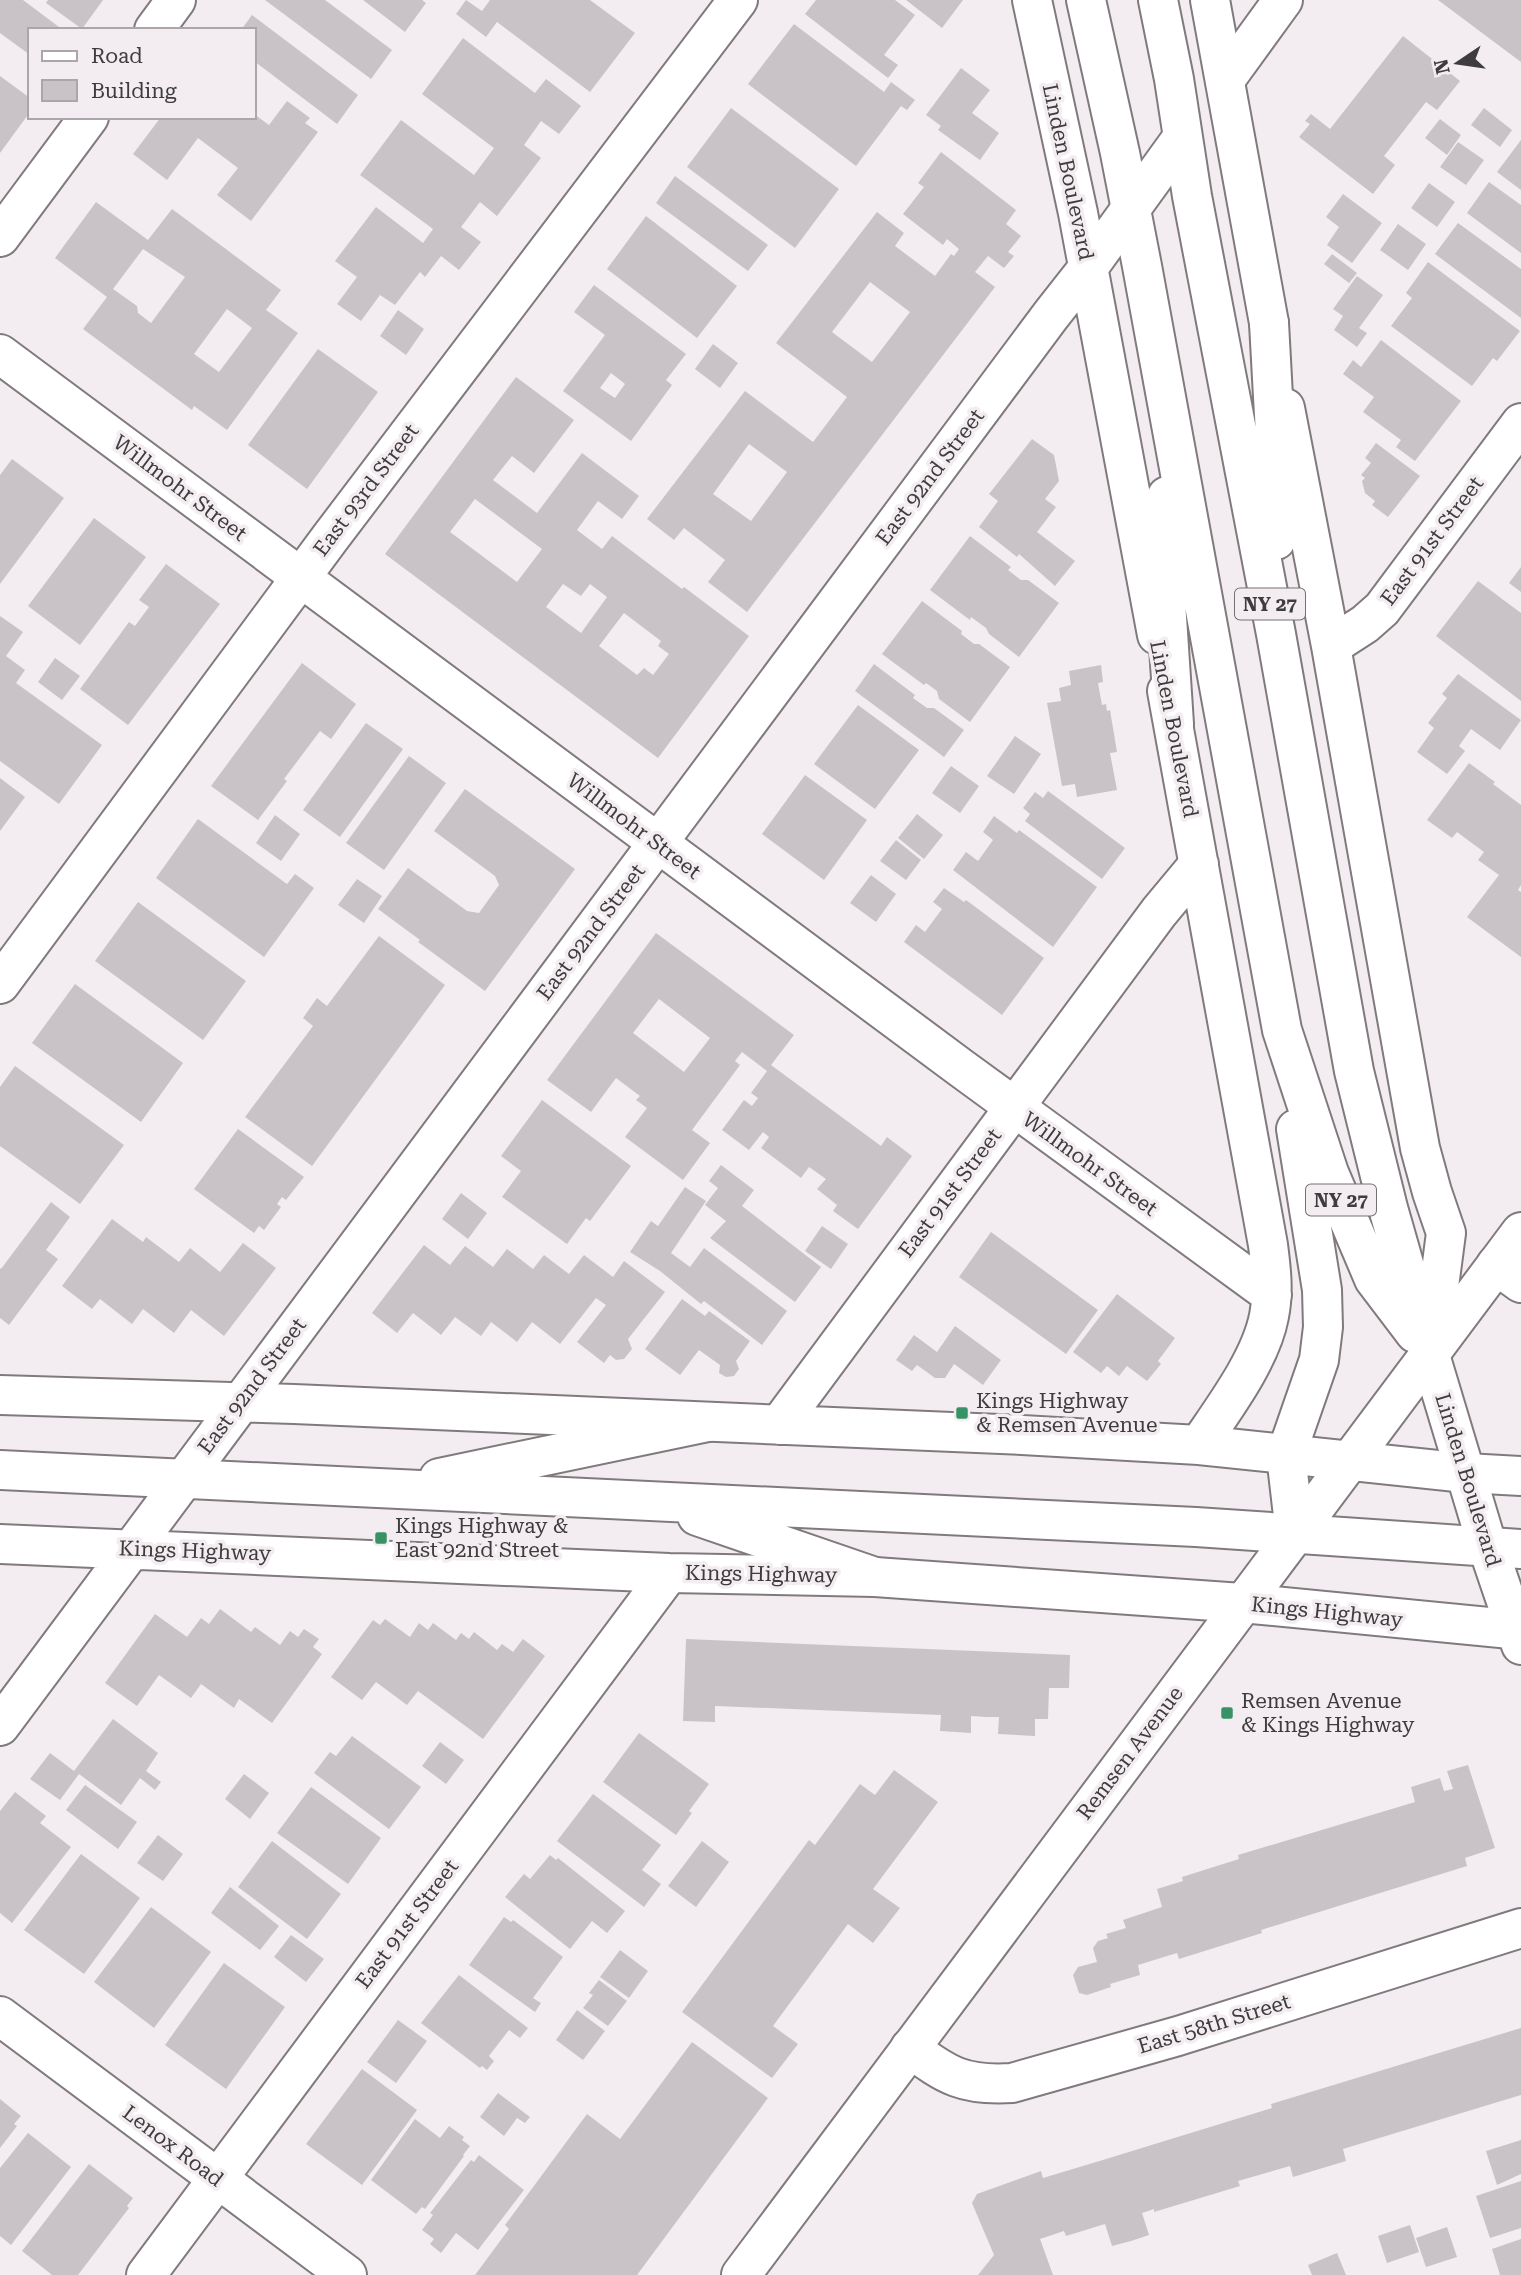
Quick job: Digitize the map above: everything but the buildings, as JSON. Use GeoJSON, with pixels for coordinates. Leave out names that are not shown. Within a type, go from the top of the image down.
{"type":"FeatureCollection","features":[{"type":"Feature","properties":{"kind":"main road"},"geometry":{"type":"LineString","coordinates":[[155,28],[176,0]]}},
{"type":"Feature","properties":{"kind":"main road","name":"East 93rd Street"},"geometry":{"type":"LineString","coordinates":[[0,984],[301,578],[738,0]]}},
{"type":"Feature","properties":{"kind":"main road","name":"Linden Boulevard"},"geometry":{"type":"LineString","coordinates":[[1032,0],[1088,268],[1268,1245],[1272,1295],[1269,1317],[1252,1361],[1199,1445]]}},
{"type":"Feature","properties":{"kind":"main road","name":"Linden Boulevard"},"geometry":{"type":"LineString","coordinates":[[1086,0],[1131,209],[1282,1030],[1329,1172],[1374,1279],[1430,1355]]}},
{"type":"Feature","properties":{"kind":"main road","name":"Linden Boulevard"},"geometry":{"type":"LineString","coordinates":[[1158,0],[1354,1071],[1388,1208],[1466,1473],[1505,1549],[1519,1635]]}},
{"type":"Feature","properties":{"kind":"main road","name":"Linden Boulevard"},"geometry":{"type":"LineString","coordinates":[[1210,0],[1331,646],[1418,1137],[1446,1233],[1430,1355]]}},
{"type":"Feature","properties":{"kind":"main road"},"geometry":{"type":"LineString","coordinates":[[1225,79],[1283,0]]}},
{"type":"Feature","properties":{"kind":"main road"},"geometry":{"type":"LineString","coordinates":[[0,237],[88,119]]}},
{"type":"Feature","properties":{"kind":"main road","name":"East 92nd Street"},"geometry":{"type":"LineString","coordinates":[[0,1726],[1088,268],[1182,138]]}},
{"type":"Feature","properties":{"kind":"main road"},"geometry":{"type":"LineString","coordinates":[[1269,323],[1276,452],[1276,634]]}},
{"type":"Feature","properties":{"kind":"main road","name":"Willmohr Street"},"geometry":{"type":"LineString","coordinates":[[0,354],[657,844],[1272,1295]]}},
{"type":"Feature","properties":{"kind":"main road"},"geometry":{"type":"LineString","coordinates":[[1167,407],[1166,602],[1174,724]]}},
{"type":"Feature","properties":{"kind":"main road","name":"East 91st Street"},"geometry":{"type":"LineString","coordinates":[[1331,646],[1365,624],[1382,608],[1521,423]]}},
{"type":"Feature","properties":{"kind":"main road","name":"East 91st Street"},"geometry":{"type":"LineString","coordinates":[[779,1424],[1159,912],[1199,864]]}},
{"type":"Feature","properties":{"kind":"main road"},"geometry":{"type":"LineString","coordinates":[[1282,1030],[1322,1290],[1323,1327],[1319,1360],[1286,1455],[1294,1533]]}},
{"type":"Feature","properties":{"kind":"main road","name":"Remsen Avenue"},"geometry":{"type":"LineString","coordinates":[[741,2275],[1294,1533],[1430,1355],[1508,1274],[1521,1232]]}},
{"type":"Feature","properties":{"kind":"main road"},"geometry":{"type":"LineString","coordinates":[[0,1395],[240,1402],[1022,1434],[1241,1448],[1286,1455],[1521,1476]]}},
{"type":"Feature","properties":{"kind":"main road"},"geometry":{"type":"LineString","coordinates":[[385,1490],[708,1422]]}},
{"type":"Feature","properties":{"kind":"main road"},"geometry":{"type":"LineString","coordinates":[[0,1454],[51,1472]]}},
{"type":"Feature","properties":{"kind":"main road"},"geometry":{"type":"LineString","coordinates":[[0,1470],[1294,1533],[1505,1549]]}},
{"type":"Feature","properties":{"kind":"main road"},"geometry":{"type":"LineString","coordinates":[[656,1502],[876,1577]]}},
{"type":"Feature","properties":{"kind":"main road","name":"Kings Highway"},"geometry":{"type":"LineString","coordinates":[[0,1544],[669,1573],[876,1577],[1242,1603],[1519,1635]]}},
{"type":"Feature","properties":{"kind":"main road","name":"East 91st Street"},"geometry":{"type":"LineString","coordinates":[[146,2275],[669,1573]]}},
{"type":"Feature","properties":{"kind":"main road","name":"East 58th Street"},"geometry":{"type":"LineString","coordinates":[[909,2048],[938,2069],[966,2081],[1012,2083],[1178,2036],[1521,1928]]}},
{"type":"Feature","properties":{"kind":"main road","name":"Lenox Road"},"geometry":{"type":"LineString","coordinates":[[0,2016],[347,2275]]}},
{"type":"Feature","properties":{"kind":"place","name":"Kings Highway & Remsen Avenue"},"geometry":{"type":"Point","coordinates":[962,1413]}},
{"type":"Feature","properties":{"kind":"place","name":"Kings Highway & East 92nd Street"},"geometry":{"type":"Point","coordinates":[381,1538]}},
{"type":"Feature","properties":{"kind":"place","name":"Remsen Avenue & Kings Highway"},"geometry":{"type":"Point","coordinates":[1227,1713]}}]}
